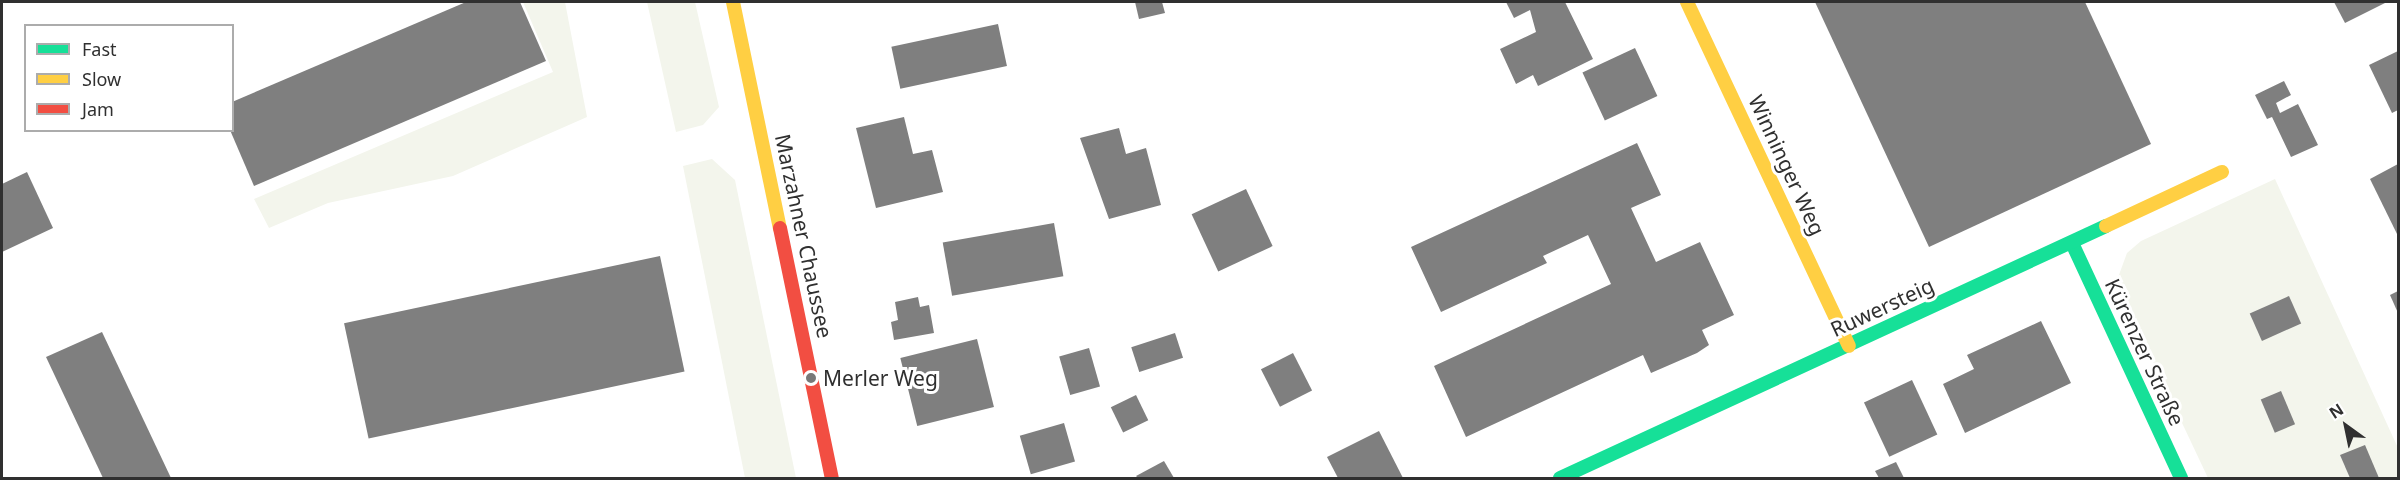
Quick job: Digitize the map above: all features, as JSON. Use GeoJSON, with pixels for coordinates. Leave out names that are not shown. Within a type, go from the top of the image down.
{"type":"FeatureCollection","features":[{"type":"Feature","properties":{"kind":"street","name":"Marzahner Chaussee"},"geometry":{"type":"LineString","coordinates":[[733,2],[832,478]]}},
{"type":"Feature","properties":{"kind":"street","name":"Winninger Weg"},"geometry":{"type":"LineString","coordinates":[[1687,2],[1849,346]]}},
{"type":"Feature","properties":{"kind":"street","name":"Ruwersteig"},"geometry":{"type":"LineString","coordinates":[[1560,478],[2222,172]]}},
{"type":"Feature","properties":{"kind":"street","name":"Kürenzer Straße"},"geometry":{"type":"LineString","coordinates":[[2072,243],[2181,478]]}},
{"type":"Feature","properties":{"kind":"shaded area"},"geometry":{"type":"Polygon","coordinates":[[[523,2],[565,2],[587,117],[453,176],[328,203],[269,228],[254,199],[553,72],[523,2]]]}},
{"type":"Feature","properties":{"kind":"shaded area"},"geometry":{"type":"Polygon","coordinates":[[[647,2],[695,2],[719,107],[703,125],[676,132],[647,2]]]}},
{"type":"Feature","properties":{"kind":"shaded area"},"geometry":{"type":"Polygon","coordinates":[[[712,159],[735,180],[796,478],[745,478],[683,166],[712,159]]]}},
{"type":"Feature","properties":{"kind":"shaded area"},"geometry":{"type":"Polygon","coordinates":[[[2275,179],[2398,448],[2398,478],[2208,478],[2116,283],[2127,253],[2141,241],[2275,179]]]}},
{"type":"Feature","properties":{"kind":"building"},"geometry":{"type":"Polygon","coordinates":[[[466,2],[520,2],[546,61],[254,186],[231,132],[234,132],[234,101],[466,2]]]}},
{"type":"Feature","properties":{"kind":"building"},"geometry":{"type":"Polygon","coordinates":[[[1135,2],[1162,2],[1165,13],[1139,19],[1135,2]]]}},
{"type":"Feature","properties":{"kind":"building"},"geometry":{"type":"Polygon","coordinates":[[[1506,2],[1565,2],[1593,59],[1538,86],[1533,75],[1516,84],[1500,49],[1536,32],[1530,10],[1514,18],[1506,2]]]}},
{"type":"Feature","properties":{"kind":"building"},"geometry":{"type":"Polygon","coordinates":[[[1815,2],[2085,2],[2151,144],[1929,247],[1815,2]]]}},
{"type":"Feature","properties":{"kind":"building"},"geometry":{"type":"Polygon","coordinates":[[[2334,2],[2387,2],[2345,23],[2334,2]]]}},
{"type":"Feature","properties":{"kind":"building"},"geometry":{"type":"Polygon","coordinates":[[[998,24],[1007,66],[900,89],[891,47],[998,24]]]}},
{"type":"Feature","properties":{"kind":"building"},"geometry":{"type":"Polygon","coordinates":[[[1635,48],[1657,96],[1605,121],[1582,73],[1635,48]]]}},
{"type":"Feature","properties":{"kind":"building"},"geometry":{"type":"Polygon","coordinates":[[[2398,51],[2398,110],[2392,113],[2369,65],[2398,51]]]}},
{"type":"Feature","properties":{"kind":"building"},"geometry":{"type":"Polygon","coordinates":[[[2284,81],[2291,95],[2276,103],[2280,113],[2298,104],[2318,145],[2291,157],[2272,117],[2267,119],[2255,95],[2284,81]]]}},
{"type":"Feature","properties":{"kind":"building"},"geometry":{"type":"Polygon","coordinates":[[[904,117],[913,154],[932,150],[943,192],[876,208],[856,128],[904,117]]]}},
{"type":"Feature","properties":{"kind":"building"},"geometry":{"type":"Polygon","coordinates":[[[1119,128],[1126,154],[1146,148],[1161,205],[1109,219],[1080,138],[1119,128]]]}},
{"type":"Feature","properties":{"kind":"building"},"geometry":{"type":"Polygon","coordinates":[[[1637,143],[1661,195],[1631,208],[1656,262],[1700,242],[1734,315],[1702,330],[1709,345],[1697,353],[1651,373],[1643,355],[1466,437],[1434,366],[1611,284],[1588,235],[1543,256],[1547,263],[1441,312],[1411,247],[1637,143]]]}},
{"type":"Feature","properties":{"kind":"building"},"geometry":{"type":"Polygon","coordinates":[[[2398,164],[2398,236],[2370,179],[2398,164]]]}},
{"type":"Feature","properties":{"kind":"building"},"geometry":{"type":"Polygon","coordinates":[[[27,172],[53,228],[2,252],[2,184],[27,172]]]}},
{"type":"Feature","properties":{"kind":"building"},"geometry":{"type":"Polygon","coordinates":[[[1246,189],[1273,246],[1218,271],[1192,214],[1246,189]]]}},
{"type":"Feature","properties":{"kind":"building"},"geometry":{"type":"Polygon","coordinates":[[[1054,223],[1063,276],[952,296],[943,243],[1054,223]]]}},
{"type":"Feature","properties":{"kind":"building"},"geometry":{"type":"Polygon","coordinates":[[[660,256],[685,371],[369,439],[344,323],[660,256]]]}},
{"type":"Feature","properties":{"kind":"building"},"geometry":{"type":"Polygon","coordinates":[[[2398,291],[2398,313],[2390,295],[2398,291]]]}},
{"type":"Feature","properties":{"kind":"building"},"geometry":{"type":"Polygon","coordinates":[[[2289,296],[2301,323],[2262,341],[2250,313],[2289,296]]]}},
{"type":"Feature","properties":{"kind":"building"},"geometry":{"type":"Polygon","coordinates":[[[918,297],[920,307],[929,305],[934,333],[894,340],[891,322],[898,320],[895,302],[918,297]]]}},
{"type":"Feature","properties":{"kind":"building"},"geometry":{"type":"Polygon","coordinates":[[[2041,321],[2071,383],[1965,433],[1943,384],[1974,369],[1967,355],[2041,321]]]}},
{"type":"Feature","properties":{"kind":"building"},"geometry":{"type":"Polygon","coordinates":[[[102,332],[171,478],[103,478],[46,357],[102,332]]]}},
{"type":"Feature","properties":{"kind":"building"},"geometry":{"type":"Polygon","coordinates":[[[1175,333],[1183,358],[1139,372],[1131,347],[1175,333]]]}},
{"type":"Feature","properties":{"kind":"building"},"geometry":{"type":"Polygon","coordinates":[[[977,339],[994,407],[917,426],[900,358],[977,339]]]}},
{"type":"Feature","properties":{"kind":"building"},"geometry":{"type":"Polygon","coordinates":[[[1089,348],[1100,386],[1070,395],[1059,357],[1089,348]]]}},
{"type":"Feature","properties":{"kind":"building"},"geometry":{"type":"Polygon","coordinates":[[[1293,353],[1312,390],[1280,407],[1261,369],[1293,353]]]}},
{"type":"Feature","properties":{"kind":"building"},"geometry":{"type":"Polygon","coordinates":[[[1912,380],[1937,434],[1889,457],[1864,402],[1912,380]]]}},
{"type":"Feature","properties":{"kind":"building"},"geometry":{"type":"Polygon","coordinates":[[[2281,391],[2295,424],[2275,433],[2261,400],[2281,391]]]}},
{"type":"Feature","properties":{"kind":"building"},"geometry":{"type":"Polygon","coordinates":[[[1136,395],[1148,420],[1123,432],[1111,407],[1136,395]]]}},
{"type":"Feature","properties":{"kind":"building"},"geometry":{"type":"Polygon","coordinates":[[[1064,423],[1075,461],[1031,474],[1020,436],[1064,423]]]}},
{"type":"Feature","properties":{"kind":"building"},"geometry":{"type":"Polygon","coordinates":[[[1379,431],[1403,478],[1338,478],[1327,457],[1379,431]]]}},
{"type":"Feature","properties":{"kind":"building"},"geometry":{"type":"Polygon","coordinates":[[[2365,445],[2379,478],[2350,478],[2340,455],[2365,445]]]}},
{"type":"Feature","properties":{"kind":"building"},"geometry":{"type":"Polygon","coordinates":[[[1164,461],[1174,478],[1138,478],[1136,476],[1164,461]]]}},
{"type":"Feature","properties":{"kind":"building"},"geometry":{"type":"Polygon","coordinates":[[[1896,462],[1904,478],[1879,478],[1875,471],[1896,462]]]}},
{"type":"Feature","properties":{"kind":"traffic: fast"},"geometry":{"type":"LineString","coordinates":[[1560,478],[2106,226]]}},
{"type":"Feature","properties":{"kind":"traffic: fast"},"geometry":{"type":"LineString","coordinates":[[2072,243],[2181,478]]}},
{"type":"Feature","properties":{"kind":"traffic: slow"},"geometry":{"type":"LineString","coordinates":[[733,2],[780,228]]}},
{"type":"Feature","properties":{"kind":"traffic: slow"},"geometry":{"type":"LineString","coordinates":[[1687,2],[1849,346]]}},
{"type":"Feature","properties":{"kind":"traffic: slow"},"geometry":{"type":"LineString","coordinates":[[2106,226],[2222,172]]}},
{"type":"Feature","properties":{"kind":"traffic: jam"},"geometry":{"type":"LineString","coordinates":[[780,228],[832,478]]}},
{"type":"Feature","properties":{"kind":"place","name":"Merler Weg"},"geometry":{"type":"Point","coordinates":[811,378]}}]}
